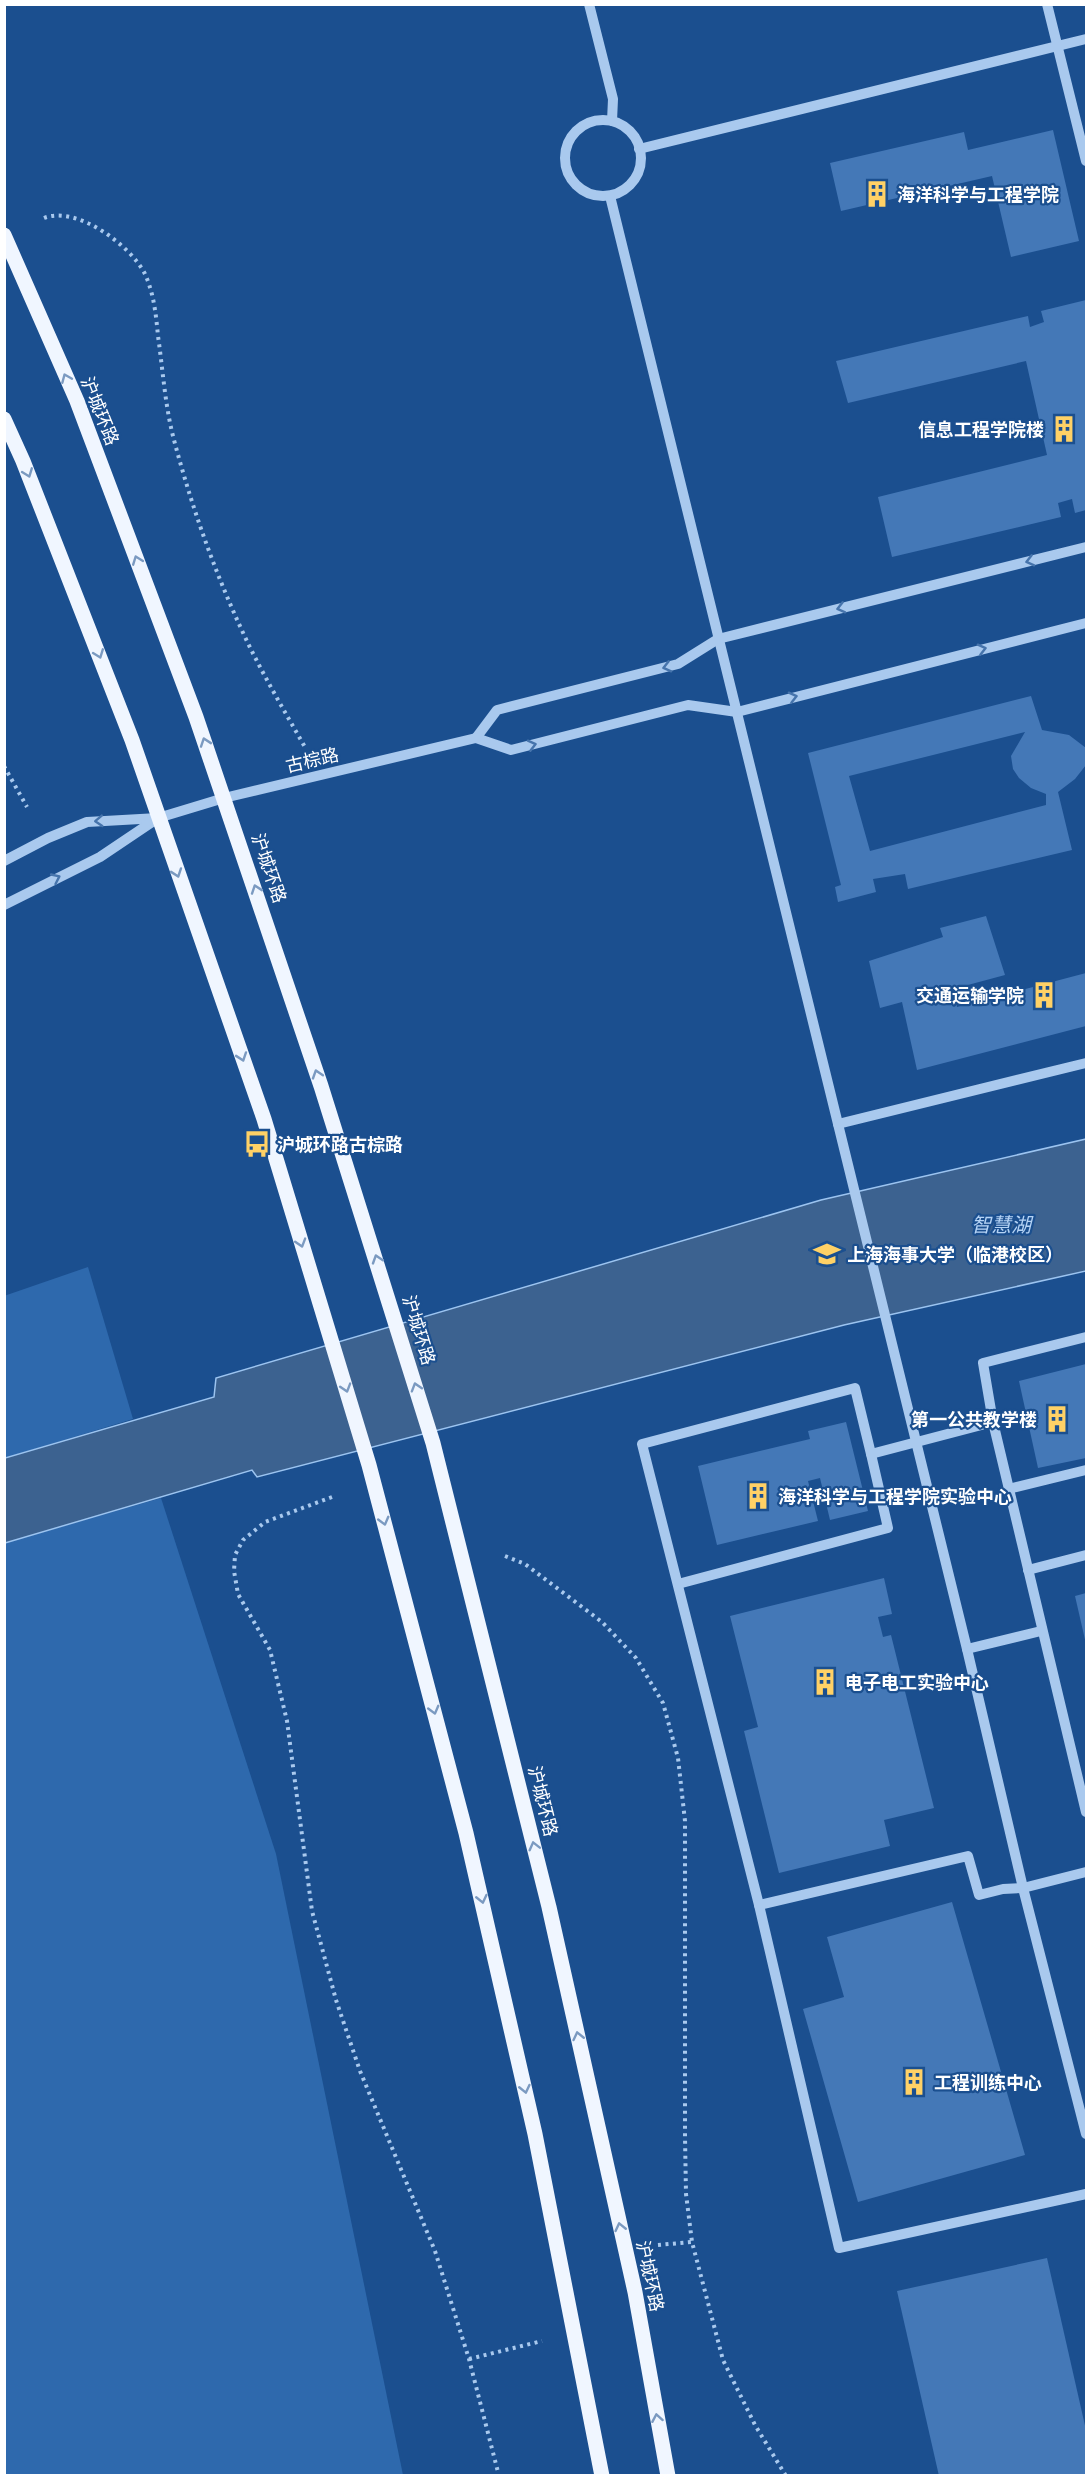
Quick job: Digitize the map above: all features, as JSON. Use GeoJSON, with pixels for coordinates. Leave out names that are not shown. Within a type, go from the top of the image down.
{"type":"FeatureCollection","features":[{"type":"Feature","properties":{"kind":"main road","name":"沪城环路"},"geometry":{"type":"LineString","coordinates":[[4,235],[77,401],[196,717],[321,1086],[434,1443],[549,1907],[635,2292],[668,2475]]}},
{"type":"Feature","properties":{"kind":"main road"},"geometry":{"type":"LineString","coordinates":[[4,419],[23,461],[132,740],[264,1119],[369,1465],[472,1856],[535,2134],[602,2475]]}},
{"type":"Feature","properties":{"kind":"street"},"geometry":{"type":"LineString","coordinates":[[589,4],[613,99],[612,121]]}},
{"type":"Feature","properties":{"kind":"street"},"geometry":{"type":"LineString","coordinates":[[1047,4],[1086,161]]}},
{"type":"Feature","properties":{"kind":"street"},"geometry":{"type":"LineString","coordinates":[[639,149],[1086,39]]}},
{"type":"Feature","properties":{"kind":"street"},"geometry":{"type":"LineString","coordinates":[[598,120],[612,121],[629,131],[639,149],[640,167],[635,179],[623,191],[610,196],[588,194],[577,187],[566,171],[564,158],[570,137],[578,129],[598,120]]}},
{"type":"Feature","properties":{"kind":"street"},"geometry":{"type":"LineString","coordinates":[[610,196],[967,1649],[1023,1888],[1086,2134]]}},
{"type":"Feature","properties":{"kind":"street"},"geometry":{"type":"LineString","coordinates":[[1086,547],[718,639],[678,664],[497,710],[476,738],[511,750],[688,705],[737,712],[1086,623]]}},
{"type":"Feature","properties":{"kind":"street","name":"古棕路"},"geometry":{"type":"LineString","coordinates":[[4,861],[48,838],[87,822],[158,818],[224,798],[476,738]]}},
{"type":"Feature","properties":{"kind":"street","name":"古棕路"},"geometry":{"type":"LineString","coordinates":[[4,905],[100,857],[158,818]]}},
{"type":"Feature","properties":{"kind":"street"},"geometry":{"type":"LineString","coordinates":[[838,1124],[1086,1063]]}},
{"type":"Feature","properties":{"kind":"street"},"geometry":{"type":"LineString","coordinates":[[1086,1338],[983,1363],[1008,1489],[1086,1812]]}},
{"type":"Feature","properties":{"kind":"street"},"geometry":{"type":"LineString","coordinates":[[678,1584],[888,1528],[855,1388],[642,1444],[759,1905],[839,2248],[1086,2194]]}},
{"type":"Feature","properties":{"kind":"street"},"geometry":{"type":"LineString","coordinates":[[870,1454],[993,1422]]}},
{"type":"Feature","properties":{"kind":"street"},"geometry":{"type":"LineString","coordinates":[[1008,1489],[1086,1470]]}},
{"type":"Feature","properties":{"kind":"street"},"geometry":{"type":"LineString","coordinates":[[1028,1570],[1086,1555]]}},
{"type":"Feature","properties":{"kind":"street"},"geometry":{"type":"LineString","coordinates":[[967,1649],[1041,1631]]}},
{"type":"Feature","properties":{"kind":"street"},"geometry":{"type":"LineString","coordinates":[[759,1905],[968,1856],[979,1895],[1003,1889],[1023,1888],[1086,1872]]}},
{"type":"Feature","properties":{"kind":"path"},"geometry":{"type":"LineString","coordinates":[[44,218],[52,215],[72,217],[108,234],[130,254],[144,273],[154,299],[168,417],[188,492],[217,575],[246,639],[306,749]]}},
{"type":"Feature","properties":{"kind":"path"},"geometry":{"type":"LineString","coordinates":[[4,765],[27,807]]}},
{"type":"Feature","properties":{"kind":"path"},"geometry":{"type":"LineString","coordinates":[[332,1497],[265,1522],[243,1540],[235,1555],[234,1571],[238,1594],[270,1650],[287,1721],[312,1911],[336,2000],[360,2070],[435,2251],[469,2359],[499,2475]]}},
{"type":"Feature","properties":{"kind":"path"},"geometry":{"type":"LineString","coordinates":[[505,1556],[525,1564],[602,1622],[636,1658],[663,1703],[678,1758],[684,1821],[686,2193],[692,2242],[723,2360],[755,2425],[786,2475]]}},
{"type":"Feature","properties":{"kind":"path"},"geometry":{"type":"LineString","coordinates":[[658,2245],[692,2242]]}},
{"type":"Feature","properties":{"kind":"path"},"geometry":{"type":"LineString","coordinates":[[469,2359],[542,2341]]}},
{"type":"Feature","properties":{"kind":"shaded area"},"geometry":{"type":"Polygon","coordinates":[[[88,1267],[133,1419],[5,1458],[4,1296],[88,1267]]]}},
{"type":"Feature","properties":{"kind":"shaded area"},"geometry":{"type":"Polygon","coordinates":[[[161,1498],[276,1854],[403,2475],[5,2476],[5,1543],[161,1498]]]}},
{"type":"Feature","properties":{"kind":"water","name":"智慧湖"},"geometry":{"type":"Polygon","coordinates":[[[1086,1139],[1086,1271],[844,1325],[257,1477],[252,1470],[5,1543],[5,1458],[214,1397],[216,1378],[821,1200],[1086,1139]]]}},
{"type":"Feature","properties":{"kind":"building","name":"海洋科学与工程学院"},"geometry":{"type":"Polygon","coordinates":[[[1053,130],[1079,241],[1011,257],[992,176],[841,211],[830,163],[964,132],[968,150],[1053,130]]]}},
{"type":"Feature","properties":{"kind":"building","name":"信息工程学院楼"},"geometry":{"type":"Polygon","coordinates":[[[1086,300],[1086,510],[1075,513],[1072,499],[1058,503],[1061,517],[892,557],[878,497],[1047,455],[1026,361],[848,403],[836,361],[1028,316],[1030,327],[1044,322],[1041,311],[1086,300]]]}},
{"type":"Feature","properties":{"kind":"building"},"geometry":{"type":"Polygon","coordinates":[[[1031,696],[1042,730],[1069,735],[1086,748],[1086,765],[1075,779],[1058,792],[1072,850],[908,889],[905,874],[873,879],[876,892],[838,902],[835,887],[841,885],[808,753],[1031,696]],[[1025,732],[849,776],[870,851],[1046,805],[1046,794],[1031,788],[1019,778],[1013,769],[1011,756],[1025,732]]]}},
{"type":"Feature","properties":{"kind":"building","name":"交通运输学院"},"geometry":{"type":"Polygon","coordinates":[[[986,916],[1005,975],[953,989],[957,1007],[1086,973],[1086,1026],[917,1070],[902,1002],[880,1008],[869,961],[943,937],[940,928],[986,916]]]}},
{"type":"Feature","properties":{"kind":"building","name":"第一公共教学楼"},"geometry":{"type":"Polygon","coordinates":[[[1086,1364],[1086,1458],[1038,1468],[1019,1381],[1086,1364]]]}},
{"type":"Feature","properties":{"kind":"building","name":"海洋科学与工程学院实验中心"},"geometry":{"type":"Polygon","coordinates":[[[846,1422],[868,1511],[830,1520],[820,1478],[808,1481],[818,1521],[717,1545],[698,1466],[810,1439],[808,1431],[846,1422]]]}},
{"type":"Feature","properties":{"kind":"building","name":"电子电工实验中心"},"geometry":{"type":"Polygon","coordinates":[[[884,1578],[892,1614],[878,1617],[883,1637],[891,1635],[934,1808],[884,1820],[890,1846],[779,1873],[744,1731],[758,1727],[730,1616],[884,1578]]]}},
{"type":"Feature","properties":{"kind":"building"},"geometry":{"type":"Polygon","coordinates":[[[1086,1593],[1086,1644],[1075,1596],[1086,1593]]]}},
{"type":"Feature","properties":{"kind":"building","name":"工程训练中心"},"geometry":{"type":"Polygon","coordinates":[[[952,1902],[1025,2155],[858,2202],[803,2009],[844,1997],[827,1937],[952,1902]]]}},
{"type":"Feature","properties":{"kind":"building"},"geometry":{"type":"Polygon","coordinates":[[[1047,2258],[1086,2430],[1086,2476],[939,2476],[897,2291],[1047,2258]]]}},
{"type":"Feature","properties":{"kind":"place","name":"海洋科学与工程学院"},"geometry":{"type":"Point","coordinates":[877,194]}},
{"type":"Feature","properties":{"kind":"place","name":"信息工程学院楼"},"geometry":{"type":"Point","coordinates":[1064,429]}},
{"type":"Feature","properties":{"kind":"place","name":"交通运输学院"},"geometry":{"type":"Point","coordinates":[1044,995]}},
{"type":"Feature","properties":{"kind":"place","name":"沪城环路古棕路"},"geometry":{"type":"Point","coordinates":[257,1144]}},
{"type":"Feature","properties":{"kind":"place","name":"上海海事大学（临港校区）"},"geometry":{"type":"Point","coordinates":[827,1254]}},
{"type":"Feature","properties":{"kind":"place","name":"第一公共教学楼"},"geometry":{"type":"Point","coordinates":[1057,1419]}},
{"type":"Feature","properties":{"kind":"place","name":"海洋科学与工程学院实验中心"},"geometry":{"type":"Point","coordinates":[758,1496]}},
{"type":"Feature","properties":{"kind":"place","name":"电子电工实验中心"},"geometry":{"type":"Point","coordinates":[825,1682]}},
{"type":"Feature","properties":{"kind":"place","name":"工程训练中心"},"geometry":{"type":"Point","coordinates":[914,2082]}}]}
